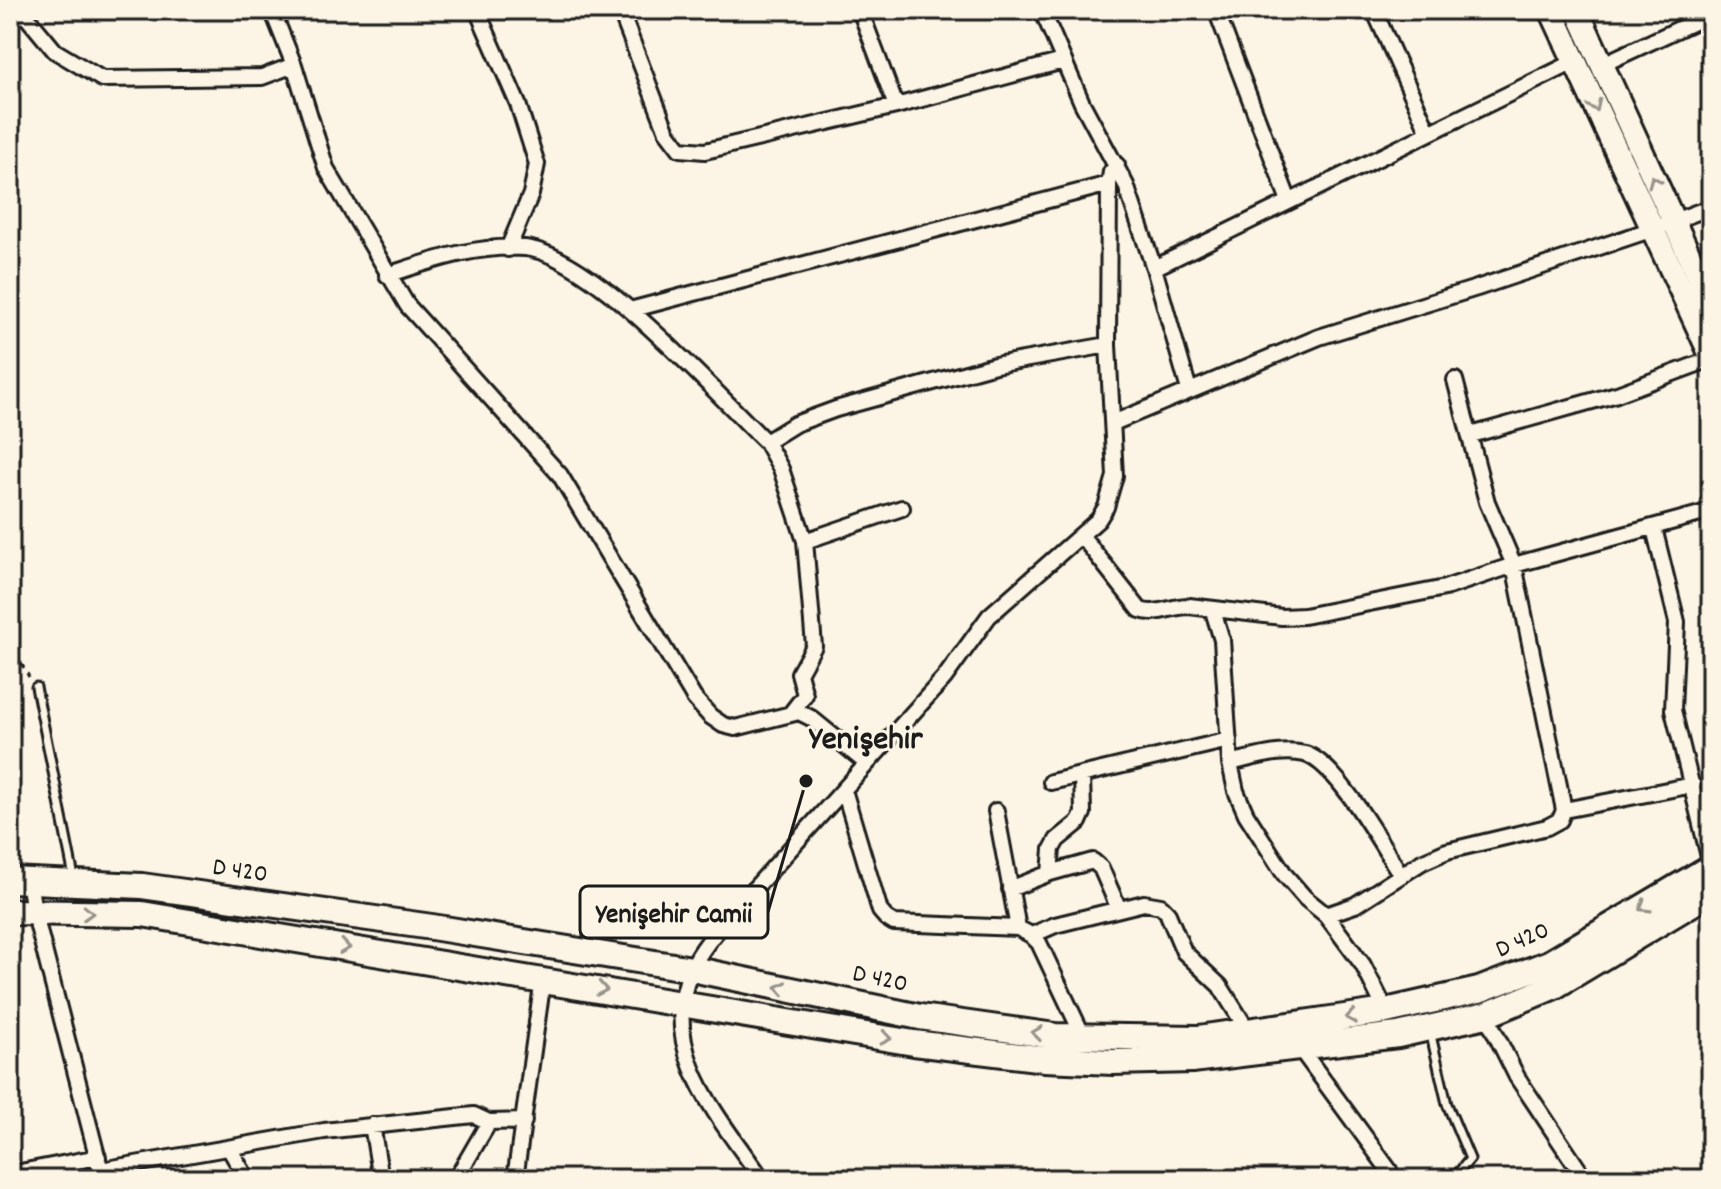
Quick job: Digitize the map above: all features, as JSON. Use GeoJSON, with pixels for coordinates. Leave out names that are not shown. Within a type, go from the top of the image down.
{"type":"FeatureCollection","features":[{"type":"Feature","properties":{"kind":"highway","name":"D 420"},"geometry":{"type":"LineString","coordinates":[[20,880],[142,886],[432,927],[692,969],[920,1017],[1084,1038],[1199,1038],[1386,1011],[1479,990],[1549,963],[1711,866]]}},
{"type":"Feature","properties":{"kind":"highway"},"geometry":{"type":"LineString","coordinates":[[22,911],[142,914],[914,1043],[1045,1059],[1113,1062],[1192,1060],[1299,1047],[1429,1029],[1486,1015],[1555,986],[1711,892]]}},
{"type":"Feature","properties":{"kind":"main road"},"geometry":{"type":"LineString","coordinates":[[1551,10],[1574,62],[1663,226],[1711,303]]}},
{"type":"Feature","properties":{"kind":"main road"},"geometry":{"type":"LineString","coordinates":[[1577,10],[1601,65],[1711,357]]}},
{"type":"Feature","properties":{"kind":"street"},"geometry":{"type":"LineString","coordinates":[[21,10],[55,51],[102,79],[262,77],[294,65]]}},
{"type":"Feature","properties":{"kind":"street"},"geometry":{"type":"LineString","coordinates":[[272,10],[294,65],[326,168],[387,275],[407,305],[560,475],[694,698],[710,716],[723,725],[735,728],[799,712],[811,718],[865,762]]}},
{"type":"Feature","properties":{"kind":"street"},"geometry":{"type":"LineString","coordinates":[[477,10],[518,104],[537,164],[531,194],[508,249]]}},
{"type":"Feature","properties":{"kind":"street"},"geometry":{"type":"LineString","coordinates":[[620,10],[667,132],[680,149],[705,151],[896,106],[1063,61]]}},
{"type":"Feature","properties":{"kind":"street"},"geometry":{"type":"LineString","coordinates":[[860,10],[896,106]]}},
{"type":"Feature","properties":{"kind":"street"},"geometry":{"type":"LineString","coordinates":[[1042,10],[1082,103],[1117,165],[1154,268],[1189,390]]}},
{"type":"Feature","properties":{"kind":"street"},"geometry":{"type":"LineString","coordinates":[[1216,10],[1289,201]]}},
{"type":"Feature","properties":{"kind":"street"},"geometry":{"type":"LineString","coordinates":[[1374,10],[1429,133]]}},
{"type":"Feature","properties":{"kind":"street"},"geometry":{"type":"LineString","coordinates":[[1601,65],[1711,14]]}},
{"type":"Feature","properties":{"kind":"street"},"geometry":{"type":"LineString","coordinates":[[1154,268],[1574,62]]}},
{"type":"Feature","properties":{"kind":"street"},"geometry":{"type":"LineString","coordinates":[[762,1179],[700,1091],[687,1061],[682,1003],[692,969],[728,918],[844,790],[865,762],[945,677],[989,616],[1098,520],[1115,476],[1108,345],[1109,184],[1111,172],[1117,165]]}},
{"type":"Feature","properties":{"kind":"street"},"geometry":{"type":"LineString","coordinates":[[630,310],[1109,184]]}},
{"type":"Feature","properties":{"kind":"street"},"geometry":{"type":"LineString","coordinates":[[1113,423],[1319,337],[1477,288],[1711,207]]}},
{"type":"Feature","properties":{"kind":"street"},"geometry":{"type":"LineString","coordinates":[[387,275],[447,256],[526,248],[554,255],[630,310],[766,442],[781,469],[805,541],[814,646],[799,673],[805,695],[791,713]]}},
{"type":"Feature","properties":{"kind":"street"},"geometry":{"type":"LineString","coordinates":[[766,442],[795,424],[836,409],[995,365],[1108,345]]}},
{"type":"Feature","properties":{"kind":"street"},"geometry":{"type":"LineString","coordinates":[[1471,435],[1617,394],[1711,357]]}},
{"type":"Feature","properties":{"kind":"street"},"geometry":{"type":"LineString","coordinates":[[1326,915],[1355,905],[1422,862],[1447,851],[1547,827],[1560,820],[1564,810],[1514,565],[1487,502],[1455,380]]}},
{"type":"Feature","properties":{"kind":"street"},"geometry":{"type":"LineString","coordinates":[[805,541],[902,508]]}},
{"type":"Feature","properties":{"kind":"street"},"geometry":{"type":"LineString","coordinates":[[1081,535],[1140,610],[1156,612],[1189,606],[1282,617],[1304,616],[1445,588],[1514,565],[1711,511]]}},
{"type":"Feature","properties":{"kind":"street"},"geometry":{"type":"LineString","coordinates":[[1654,528],[1677,622],[1673,710],[1711,866]]}},
{"type":"Feature","properties":{"kind":"street"},"geometry":{"type":"LineString","coordinates":[[1213,611],[1222,640],[1230,763],[1236,791],[1246,814],[1285,875],[1305,898],[1326,915],[1363,965],[1386,1011]]}},
{"type":"Feature","properties":{"kind":"street"},"geometry":{"type":"LineString","coordinates":[[1051,782],[1229,740]]}},
{"type":"Feature","properties":{"kind":"street"},"geometry":{"type":"LineString","coordinates":[[1230,763],[1289,752],[1319,760],[1334,775],[1401,875]]}},
{"type":"Feature","properties":{"kind":"street"},"geometry":{"type":"LineString","coordinates":[[1050,873],[1052,849],[1057,840],[1079,822],[1083,813],[1082,775]]}},
{"type":"Feature","properties":{"kind":"street"},"geometry":{"type":"LineString","coordinates":[[1564,810],[1693,785]]}},
{"type":"Feature","properties":{"kind":"street"},"geometry":{"type":"LineString","coordinates":[[844,790],[880,911],[886,918],[894,923],[1018,928],[1032,935],[1039,943],[1084,1038]]}},
{"type":"Feature","properties":{"kind":"street"},"geometry":{"type":"LineString","coordinates":[[996,811],[1018,928]]}},
{"type":"Feature","properties":{"kind":"street"},"geometry":{"type":"LineString","coordinates":[[1010,889],[1085,861],[1097,863],[1119,909]]}},
{"type":"Feature","properties":{"kind":"street"},"geometry":{"type":"LineString","coordinates":[[20,880],[22,911],[101,1169]]}},
{"type":"Feature","properties":{"kind":"street"},"geometry":{"type":"LineString","coordinates":[[1032,935],[1055,925],[1144,903],[1161,906],[1167,912],[1184,952],[1220,986],[1248,1031]]}},
{"type":"Feature","properties":{"kind":"street"},"geometry":{"type":"LineString","coordinates":[[515,1179],[543,979]]}},
{"type":"Feature","properties":{"kind":"street"},"geometry":{"type":"LineString","coordinates":[[1486,1015],[1517,1077],[1585,1179]]}},
{"type":"Feature","properties":{"kind":"street"},"geometry":{"type":"LineString","coordinates":[[1299,1047],[1389,1170]]}},
{"type":"Feature","properties":{"kind":"street"},"geometry":{"type":"LineString","coordinates":[[10,1174],[101,1169],[273,1138],[372,1125],[474,1115],[489,1122],[524,1121]]}},
{"type":"Feature","properties":{"kind":"street"},"geometry":{"type":"LineString","coordinates":[[456,1179],[489,1122]]}},
{"type":"Feature","properties":{"kind":"street"},"geometry":{"type":"LineString","coordinates":[[372,1125],[381,1179]]}},
{"type":"Feature","properties":{"kind":"street"},"geometry":{"type":"LineString","coordinates":[[229,1148],[247,1179]]}},
{"type":"Feature","properties":{"kind":"lane"},"geometry":{"type":"LineString","coordinates":[[36,687],[75,883]]}},
{"type":"Feature","properties":{"kind":"lane"},"geometry":{"type":"LineString","coordinates":[[1429,1029],[1447,1104],[1470,1159],[1453,1179]]}},
{"type":"Feature","properties":{"kind":"path"},"geometry":{"type":"LineString","coordinates":[[10,652],[17,656],[36,687]]}},
{"type":"Feature","properties":{"kind":"place","name":"Yenişehir Camii"},"geometry":{"type":"Point","coordinates":[806,781]}},
{"type":"Feature","properties":{"kind":"district","name":"Yenişehir"},"geometry":{"type":"Point","coordinates":[866,741]}}]}
